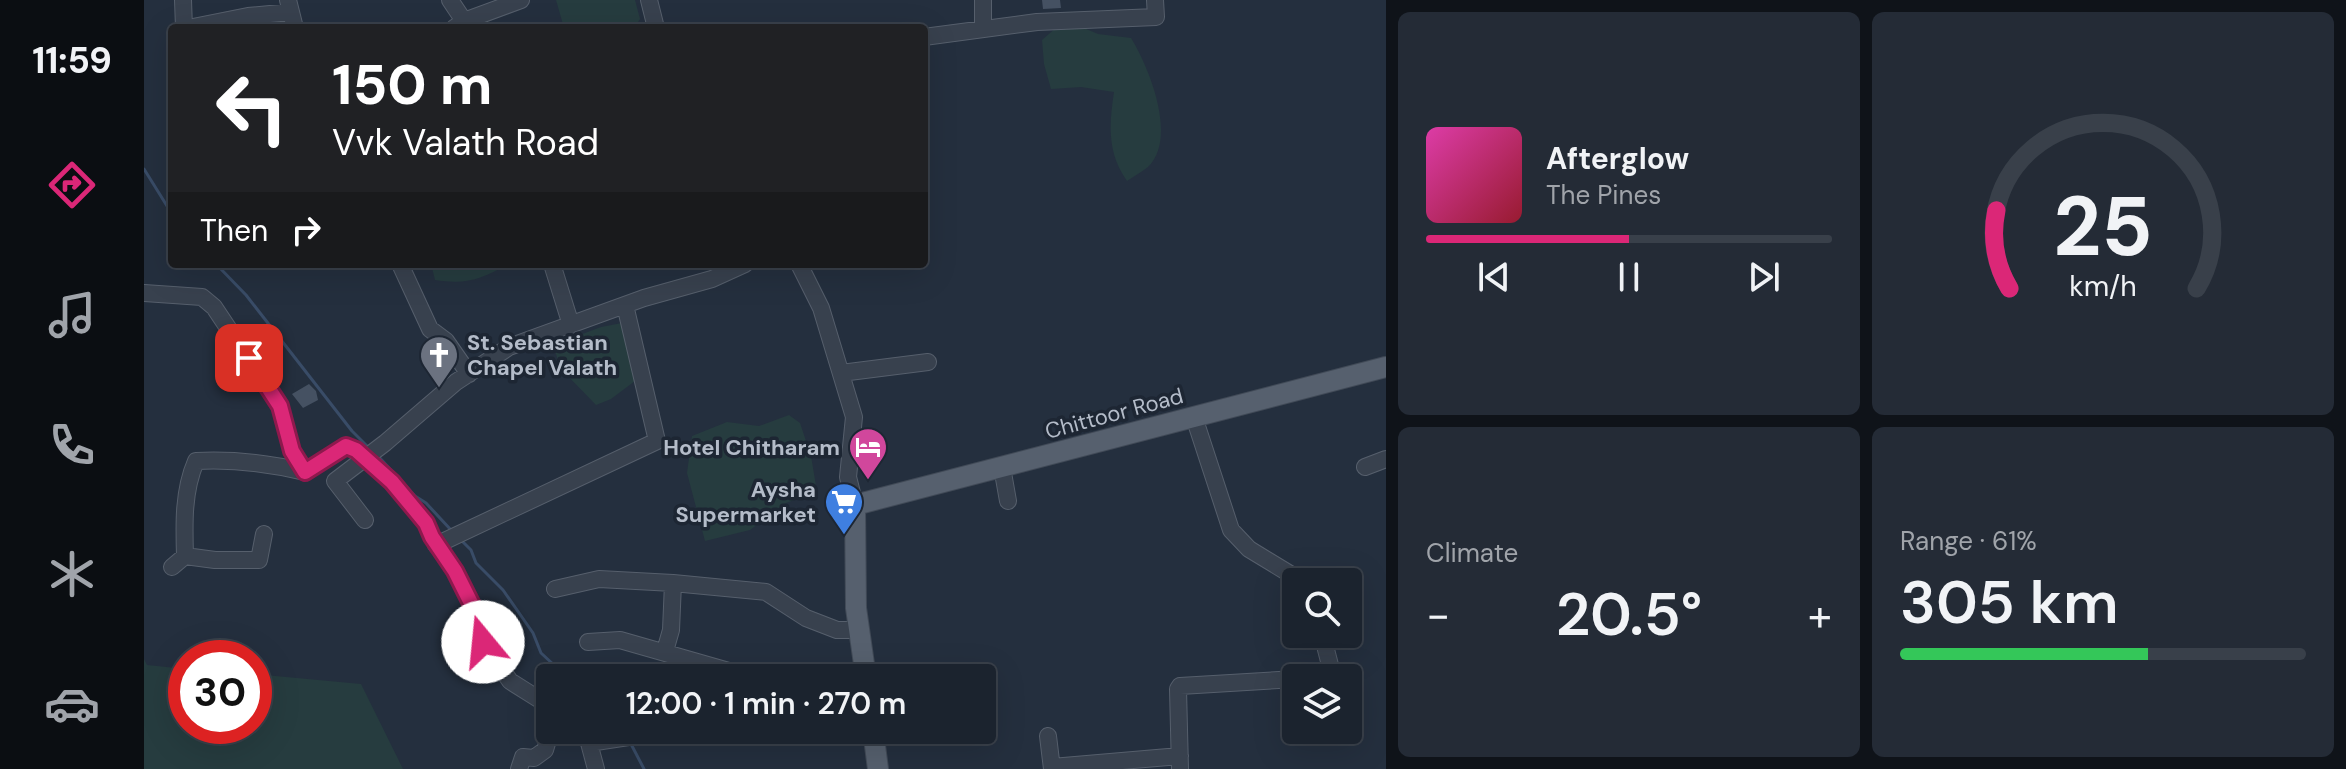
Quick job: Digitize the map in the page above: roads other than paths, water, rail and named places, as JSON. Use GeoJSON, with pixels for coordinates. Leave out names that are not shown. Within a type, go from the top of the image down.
{"type":"FeatureCollection","features":[{"type":"Feature","properties":{"kind":"main road","name":"Chittoor Road"},"geometry":{"type":"LineString","coordinates":[[855,505],[1386,367]]}},
{"type":"Feature","properties":{"kind":"main road"},"geometry":{"type":"LineString","coordinates":[[855,505],[856,608],[864,664]]}},
{"type":"Feature","properties":{"kind":"main road"},"geometry":{"type":"LineString","coordinates":[[875,744],[878,769]]}},
{"type":"Feature","properties":{"kind":"street"},"geometry":{"type":"LineString","coordinates":[[183,0],[186,24]]}},
{"type":"Feature","properties":{"kind":"street"},"geometry":{"type":"LineString","coordinates":[[450,0],[459,24],[521,0]]}},
{"type":"Feature","properties":{"kind":"street"},"geometry":{"type":"LineString","coordinates":[[649,0],[655,24]]}},
{"type":"Feature","properties":{"kind":"street"},"geometry":{"type":"LineString","coordinates":[[983,0],[983,27]]}},
{"type":"Feature","properties":{"kind":"street"},"geometry":{"type":"LineString","coordinates":[[928,36],[983,27],[1077,19],[1109,21],[1156,17],[1155,0]]}},
{"type":"Feature","properties":{"kind":"street"},"geometry":{"type":"LineString","coordinates":[[207,24],[248,16],[291,13]]}},
{"type":"Feature","properties":{"kind":"street"},"geometry":{"type":"LineString","coordinates":[[402,268],[430,329],[446,341],[469,374]]}},
{"type":"Feature","properties":{"kind":"street"},"geometry":{"type":"LineString","coordinates":[[553,268],[571,325]]}},
{"type":"Feature","properties":{"kind":"street"},"geometry":{"type":"LineString","coordinates":[[365,520],[335,481],[469,374],[509,347],[625,305],[712,279],[736,268]]}},
{"type":"Feature","properties":{"kind":"street"},"geometry":{"type":"LineString","coordinates":[[801,268],[821,308],[854,417],[848,477],[855,505]]}},
{"type":"Feature","properties":{"kind":"street"},"geometry":{"type":"LineString","coordinates":[[144,293],[202,297],[214,307],[280,406],[292,451],[305,472]]}},
{"type":"Feature","properties":{"kind":"street"},"geometry":{"type":"LineString","coordinates":[[436,545],[657,441],[625,305]]}},
{"type":"Feature","properties":{"kind":"street"},"geometry":{"type":"LineString","coordinates":[[841,373],[928,362]]}},
{"type":"Feature","properties":{"kind":"street"},"geometry":{"type":"LineString","coordinates":[[1194,417],[1231,530],[1249,549],[1282,569]]}},
{"type":"Feature","properties":{"kind":"street"},"geometry":{"type":"LineString","coordinates":[[264,534],[259,560],[179,562],[189,479],[196,461],[230,460],[305,472],[346,446],[371,454],[426,523],[474,609],[483,642],[510,681],[536,697]]}},
{"type":"Feature","properties":{"kind":"street"},"geometry":{"type":"LineString","coordinates":[[1365,467],[1386,459]]}},
{"type":"Feature","properties":{"kind":"street"},"geometry":{"type":"LineString","coordinates":[[1002,467],[1008,501]]}},
{"type":"Feature","properties":{"kind":"street"},"geometry":{"type":"LineString","coordinates":[[555,589],[599,579],[766,592],[806,618],[837,630],[859,630]]}},
{"type":"Feature","properties":{"kind":"street"},"geometry":{"type":"LineString","coordinates":[[665,651],[671,630],[673,583]]}},
{"type":"Feature","properties":{"kind":"street"},"geometry":{"type":"LineString","coordinates":[[588,642],[620,640],[707,664]]}},
{"type":"Feature","properties":{"kind":"street"},"geometry":{"type":"LineString","coordinates":[[1048,736],[1052,768],[1180,762],[1180,686],[1282,680]]}},
{"type":"Feature","properties":{"kind":"street"},"geometry":{"type":"LineString","coordinates":[[519,769],[523,757],[534,758],[545,750],[547,744]]}},
{"type":"Feature","properties":{"kind":"street"},"geometry":{"type":"LineString","coordinates":[[588,744],[596,769]]}},
{"type":"Feature","properties":{"kind":"waterway"},"geometry":{"type":"LineString","coordinates":[[144,169],[168,208]]}},
{"type":"Feature","properties":{"kind":"waterway"},"geometry":{"type":"LineString","coordinates":[[220,268],[246,295],[352,431],[369,448]]}},
{"type":"Feature","properties":{"kind":"waterway"},"geometry":{"type":"LineString","coordinates":[[378,456],[451,530]]}},
{"type":"Feature","properties":{"kind":"waterway"},"geometry":{"type":"LineString","coordinates":[[462,541],[471,550],[476,563],[503,590],[533,633],[541,653],[553,664]]}},
{"type":"Feature","properties":{"kind":"waterway"},"geometry":{"type":"LineString","coordinates":[[631,744],[644,769]]}},
{"type":"Feature","properties":{"kind":"place","name":"St. Sebastian Chapel Valath"},"geometry":{"type":"Point","coordinates":[439,389]}},
{"type":"Feature","properties":{"kind":"place","name":"Hotel Chitharam"},"geometry":{"type":"Point","coordinates":[868,481]}},
{"type":"Feature","properties":{"kind":"place","name":"Aysha Supermarket"},"geometry":{"type":"Point","coordinates":[844,536]}}]}
